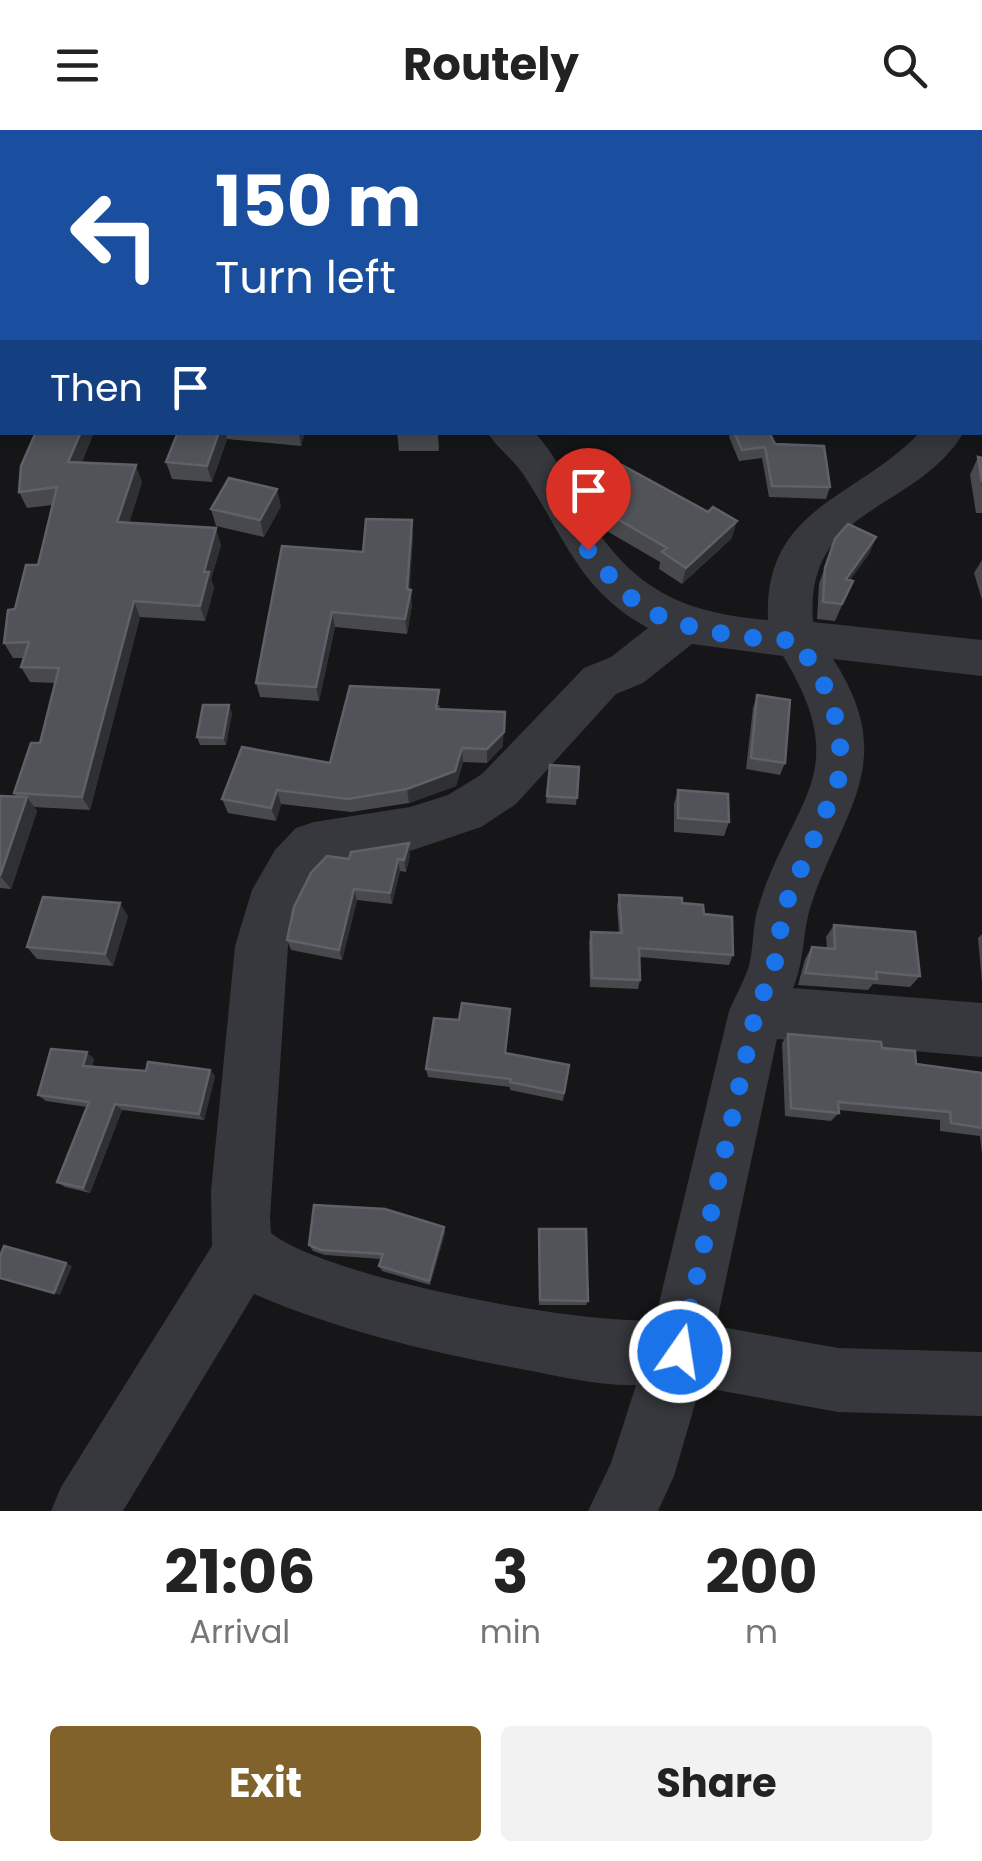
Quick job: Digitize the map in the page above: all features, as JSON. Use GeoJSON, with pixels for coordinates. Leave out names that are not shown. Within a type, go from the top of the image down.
{"type":"FeatureCollection","features":[{"type":"Feature","properties":{"kind":"street"},"geometry":{"type":"LineString","coordinates":[[511,435],[542,466],[573,526],[620,586],[644,608],[684,625],[794,641],[982,658]]}},
{"type":"Feature","properties":{"kind":"street"},"geometry":{"type":"LineString","coordinates":[[622,1511],[640,1476],[680,1352],[756,1011],[774,968],[784,908],[838,783],[841,733],[823,682],[794,641],[790,585],[808,544],[841,511],[930,451],[942,435]]}},
{"type":"Feature","properties":{"kind":"street"},"geometry":{"type":"LineString","coordinates":[[684,625],[627,670],[600,682],[499,789],[439,822],[314,844],[278,887],[261,945],[249,1128],[236,1222],[244,1252],[274,1274],[317,1291],[452,1324],[622,1353],[680,1352],[839,1380],[982,1384]]}},
{"type":"Feature","properties":{"kind":"street"},"geometry":{"type":"LineString","coordinates":[[756,1011],[982,1030]]}},
{"type":"Feature","properties":{"kind":"street"},"geometry":{"type":"LineString","coordinates":[[85,1511],[244,1252]]}},
{"type":"Feature","properties":{"kind":"building"},"geometry":{"type":"Polygon","coordinates":[[[35,435],[80,435],[68,462],[136,465],[117,522],[216,528],[200,606],[134,601],[82,797],[14,793],[31,743],[40,743],[59,668],[21,667],[29,642],[4,643],[8,610],[15,609],[26,565],[38,565],[57,487],[19,492],[21,466],[35,435]]]}},
{"type":"Feature","properties":{"kind":"building"},"geometry":{"type":"Polygon","coordinates":[[[177,435],[218,435],[207,466],[166,462],[177,435]]]}},
{"type":"Feature","properties":{"kind":"building"},"geometry":{"type":"Polygon","coordinates":[[[735,435],[770,435],[775,444],[824,446],[830,487],[772,486],[765,447],[742,450],[735,435]]]}},
{"type":"Feature","properties":{"kind":"building"},"geometry":{"type":"Polygon","coordinates":[[[622,465],[708,512],[713,507],[737,521],[686,568],[662,552],[667,548],[602,510],[591,494],[622,465]]]}},
{"type":"Feature","properties":{"kind":"building"},"geometry":{"type":"Polygon","coordinates":[[[229,478],[277,489],[260,520],[211,509],[229,478]]]}},
{"type":"Feature","properties":{"kind":"building"},"geometry":{"type":"Polygon","coordinates":[[[366,519],[412,520],[407,589],[411,590],[405,619],[332,612],[316,687],[256,683],[282,546],[363,552],[366,519]]]}},
{"type":"Feature","properties":{"kind":"building"},"geometry":{"type":"Polygon","coordinates":[[[848,524],[876,537],[846,579],[853,581],[842,604],[823,602],[825,568],[835,539],[848,524]]]}},
{"type":"Feature","properties":{"kind":"building"},"geometry":{"type":"Polygon","coordinates":[[[350,686],[439,690],[436,709],[505,712],[504,732],[487,749],[462,748],[455,771],[407,789],[348,799],[277,790],[271,808],[222,799],[242,747],[330,763],[350,686]]]}},
{"type":"Feature","properties":{"kind":"building"},"geometry":{"type":"Polygon","coordinates":[[[757,695],[790,700],[785,763],[751,758],[757,695]]]}},
{"type":"Feature","properties":{"kind":"building"},"geometry":{"type":"Polygon","coordinates":[[[203,705],[229,705],[223,738],[197,737],[203,705]]]}},
{"type":"Feature","properties":{"kind":"building"},"geometry":{"type":"Polygon","coordinates":[[[550,765],[579,767],[577,798],[547,796],[550,765]]]}},
{"type":"Feature","properties":{"kind":"building"},"geometry":{"type":"Polygon","coordinates":[[[678,790],[728,794],[729,822],[678,818],[678,790]]]}},
{"type":"Feature","properties":{"kind":"building"},"geometry":{"type":"Polygon","coordinates":[[[0,796],[27,797],[0,876],[0,796]]]}},
{"type":"Feature","properties":{"kind":"building"},"geometry":{"type":"Polygon","coordinates":[[[409,843],[404,860],[398,859],[390,893],[354,889],[339,950],[287,940],[294,907],[311,873],[327,856],[349,859],[351,852],[409,843]]]}},
{"type":"Feature","properties":{"kind":"building"},"geometry":{"type":"Polygon","coordinates":[[[619,895],[682,898],[682,903],[703,905],[704,914],[732,917],[733,955],[639,948],[640,980],[592,978],[591,932],[622,933],[619,895]]]}},
{"type":"Feature","properties":{"kind":"building"},"geometry":{"type":"Polygon","coordinates":[[[43,897],[120,903],[105,954],[27,947],[43,897]]]}},
{"type":"Feature","properties":{"kind":"building"},"geometry":{"type":"Polygon","coordinates":[[[834,925],[915,932],[920,976],[876,972],[877,979],[805,973],[812,947],[835,949],[834,925]]]}},
{"type":"Feature","properties":{"kind":"building"},"geometry":{"type":"Polygon","coordinates":[[[462,1003],[510,1009],[505,1053],[569,1065],[564,1093],[510,1082],[511,1079],[426,1069],[434,1018],[459,1020],[462,1003]]]}},
{"type":"Feature","properties":{"kind":"building"},"geometry":{"type":"Polygon","coordinates":[[[788,1034],[881,1042],[882,1048],[915,1051],[916,1064],[982,1073],[982,1128],[951,1123],[950,1112],[838,1102],[839,1113],[791,1108],[788,1034]]]}},
{"type":"Feature","properties":{"kind":"building"},"geometry":{"type":"Polygon","coordinates":[[[51,1049],[87,1052],[83,1066],[146,1071],[148,1062],[210,1070],[199,1114],[115,1104],[83,1188],[57,1182],[89,1102],[38,1095],[51,1049]]]}},
{"type":"Feature","properties":{"kind":"building"},"geometry":{"type":"Polygon","coordinates":[[[314,1205],[385,1209],[444,1227],[429,1281],[379,1266],[383,1254],[321,1250],[309,1245],[314,1205]]]}},
{"type":"Feature","properties":{"kind":"building"},"geometry":{"type":"Polygon","coordinates":[[[539,1229],[586,1229],[588,1301],[540,1300],[539,1229]]]}},
{"type":"Feature","properties":{"kind":"building"},"geometry":{"type":"Polygon","coordinates":[[[4,1246],[66,1263],[54,1293],[0,1278],[4,1246]]]}},
{"type":"Feature","properties":{"kind":"route"},"geometry":{"type":"LineString","coordinates":[[588,550],[644,608],[684,625],[797,640],[823,682],[841,733],[838,783],[784,908],[774,968],[756,1011],[680,1352]]}}]}
